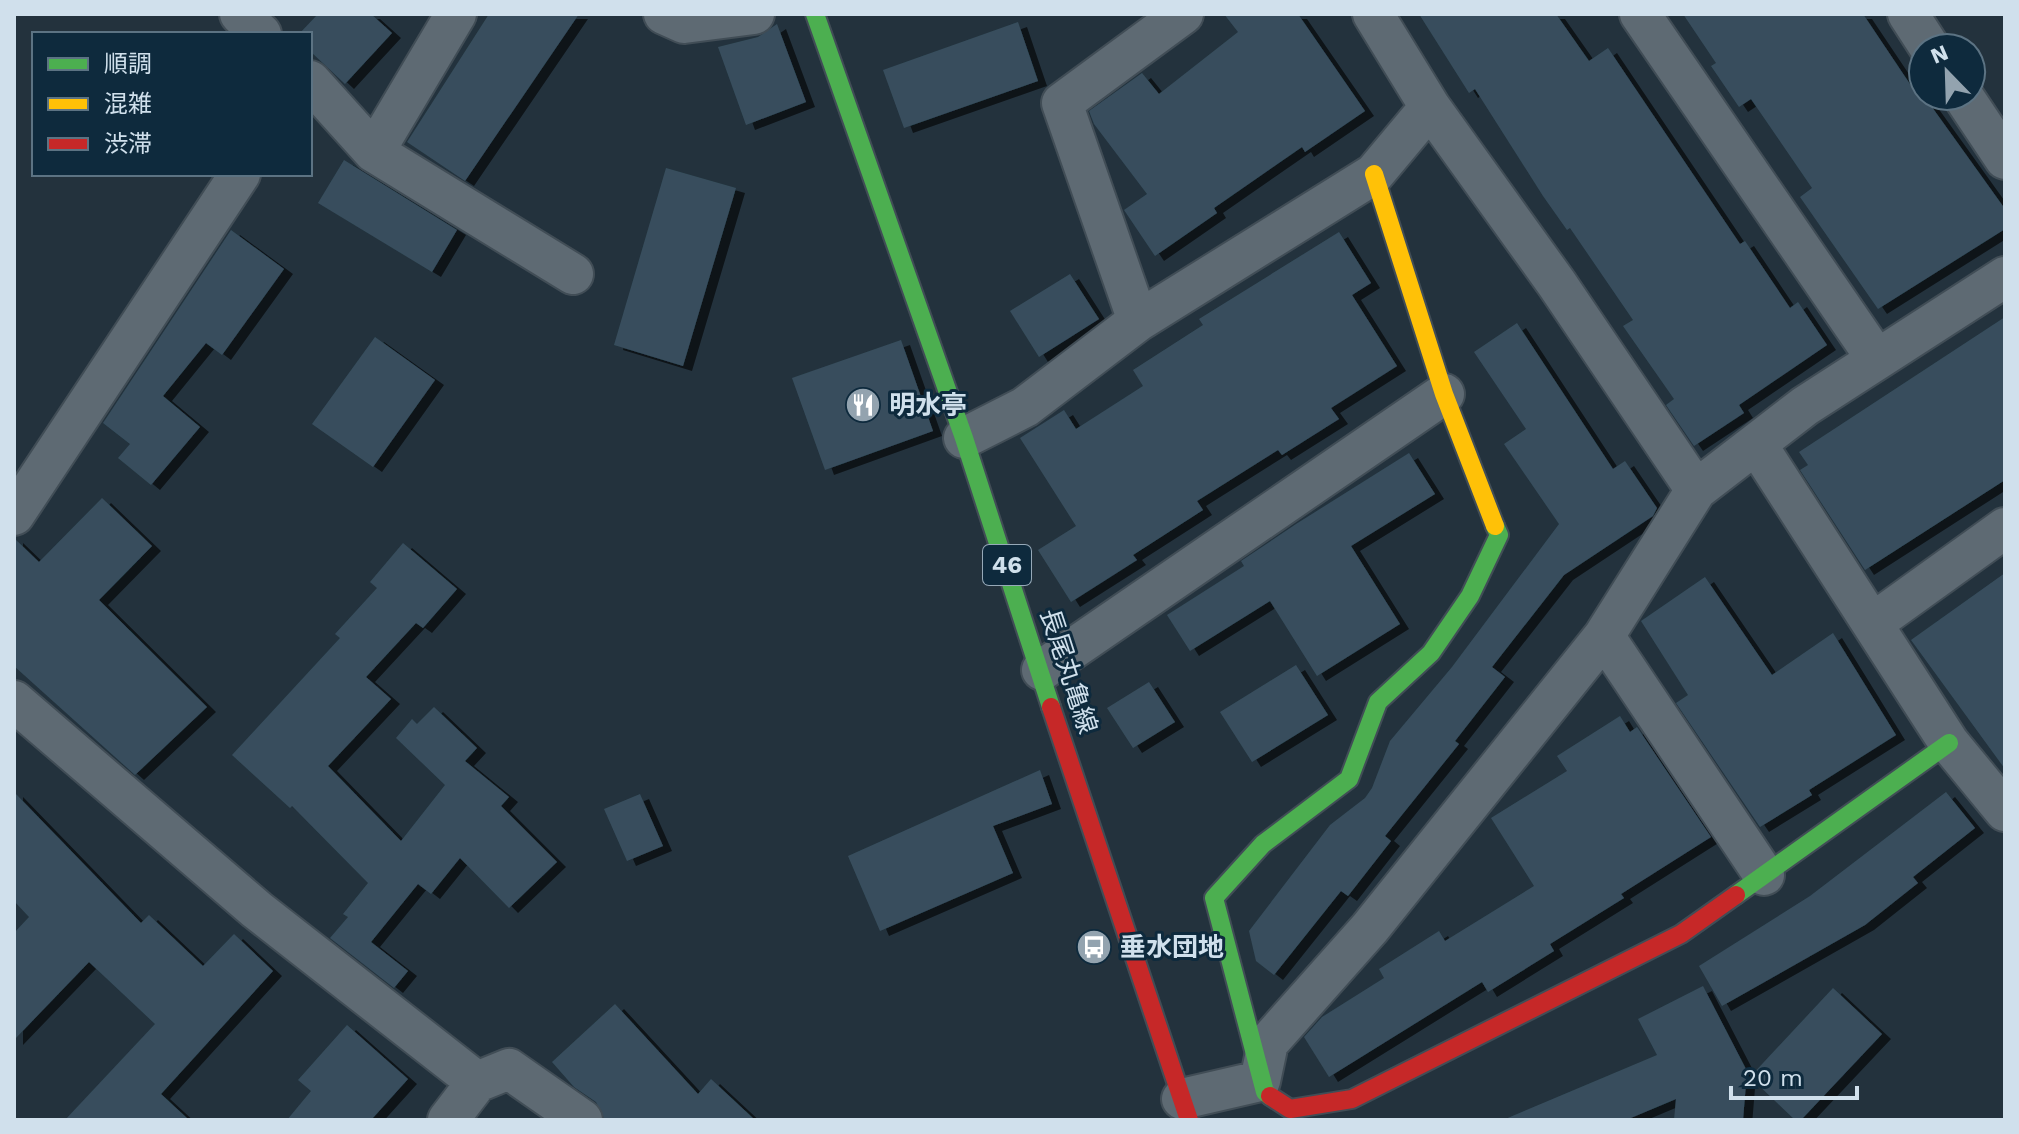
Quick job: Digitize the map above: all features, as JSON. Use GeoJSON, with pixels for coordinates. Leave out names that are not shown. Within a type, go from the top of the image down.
{"type":"FeatureCollection","features":[{"type":"Feature","properties":{"kind":"street"},"geometry":{"type":"LineString","coordinates":[[240,14],[259,32]]}},
{"type":"Feature","properties":{"kind":"street"},"geometry":{"type":"LineString","coordinates":[[374,152],[456,14]]}},
{"type":"Feature","properties":{"kind":"street"},"geometry":{"type":"LineString","coordinates":[[664,14],[684,23],[754,14]]}},
{"type":"Feature","properties":{"kind":"street","name":"長尾丸亀線"},"geometry":{"type":"LineString","coordinates":[[815,14],[964,438],[1042,670],[1127,941],[1185,1109]]}},
{"type":"Feature","properties":{"kind":"street"},"geometry":{"type":"LineString","coordinates":[[1138,321],[1062,103],[1183,14]]}},
{"type":"Feature","properties":{"kind":"street"},"geometry":{"type":"LineString","coordinates":[[1373,14],[1430,107],[1557,284],[1696,490]]}},
{"type":"Feature","properties":{"kind":"street"},"geometry":{"type":"LineString","coordinates":[[1640,14],[1876,358]]}},
{"type":"Feature","properties":{"kind":"street"},"geometry":{"type":"LineString","coordinates":[[1908,14],[1920,32]]}},
{"type":"Feature","properties":{"kind":"street"},"geometry":{"type":"LineString","coordinates":[[312,83],[374,152],[573,274]]}},
{"type":"Feature","properties":{"kind":"street"},"geometry":{"type":"LineString","coordinates":[[964,438],[1025,407],[1138,321],[1374,174],[1430,107]]}},
{"type":"Feature","properties":{"kind":"street"},"geometry":{"type":"LineString","coordinates":[[1974,112],[2005,159]]}},
{"type":"Feature","properties":{"kind":"street"},"geometry":{"type":"LineString","coordinates":[[1374,174],[1444,394],[1499,535],[1470,596],[1431,653],[1378,702],[1349,779],[1263,844],[1214,898],[1265,1092],[1290,1109],[1352,1099],[1468,1038],[1681,934],[1949,743]]}},
{"type":"Feature","properties":{"kind":"street"},"geometry":{"type":"LineString","coordinates":[[14,515],[239,176]]}},
{"type":"Feature","properties":{"kind":"street"},"geometry":{"type":"LineString","coordinates":[[1260,1081],[1268,1043],[1370,928],[1604,636],[1696,490],[1805,406],[2005,277]]}},
{"type":"Feature","properties":{"kind":"street"},"geometry":{"type":"LineString","coordinates":[[1042,670],[1444,394]]}},
{"type":"Feature","properties":{"kind":"street"},"geometry":{"type":"LineString","coordinates":[[1757,445],[1949,743],[2005,811]]}},
{"type":"Feature","properties":{"kind":"street"},"geometry":{"type":"LineString","coordinates":[[1873,623],[2005,528]]}},
{"type":"Feature","properties":{"kind":"street"},"geometry":{"type":"LineString","coordinates":[[1604,636],[1764,875]]}},
{"type":"Feature","properties":{"kind":"street"},"geometry":{"type":"LineString","coordinates":[[14,701],[257,910],[477,1082]]}},
{"type":"Feature","properties":{"kind":"street"},"geometry":{"type":"LineString","coordinates":[[448,1120],[477,1082],[509,1069],[582,1120]]}},
{"type":"Feature","properties":{"kind":"street"},"geometry":{"type":"LineString","coordinates":[[1185,1109],[1260,1081]]}},
{"type":"Feature","properties":{"kind":"building"},"geometry":{"type":"Polygon","coordinates":[[[318,14],[371,14],[392,33],[345,84],[312,53],[312,32],[301,32],[318,14]]]}},
{"type":"Feature","properties":{"kind":"building"},"geometry":{"type":"Polygon","coordinates":[[[489,14],[579,14],[465,181],[407,142],[489,14]]]}},
{"type":"Feature","properties":{"kind":"building"},"geometry":{"type":"Polygon","coordinates":[[[1224,14],[1298,14],[1365,111],[1305,152],[1302,147],[1214,208],[1217,213],[1155,256],[1124,210],[1147,194],[1094,124],[1089,111],[1142,73],[1159,94],[1238,32],[1224,14]]]}},
{"type":"Feature","properties":{"kind":"building"},"geometry":{"type":"Polygon","coordinates":[[[1419,14],[1556,14],[1589,61],[1608,48],[1740,244],[1745,241],[1790,308],[1798,302],[1827,345],[1739,405],[1744,413],[1694,446],[1666,405],[1674,399],[1623,326],[1633,320],[1570,228],[1567,230],[1543,196],[1475,89],[1469,93],[1419,14]]]}},
{"type":"Feature","properties":{"kind":"building"},"geometry":{"type":"Polygon","coordinates":[[[1683,14],[1863,14],[1907,80],[1907,112],[1935,112],[2005,209],[2005,229],[1878,309],[1800,197],[1812,188],[1751,99],[1739,107],[1711,66],[1716,63],[1683,14]]]}},
{"type":"Feature","properties":{"kind":"building"},"geometry":{"type":"Polygon","coordinates":[[[1018,22],[1038,81],[904,128],[883,70],[1018,22]]]}},
{"type":"Feature","properties":{"kind":"building"},"geometry":{"type":"Polygon","coordinates":[[[777,24],[806,102],[746,125],[718,47],[758,37],[777,24]]]}},
{"type":"Feature","properties":{"kind":"building"},"geometry":{"type":"Polygon","coordinates":[[[344,160],[457,230],[432,272],[318,203],[344,160]]]}},
{"type":"Feature","properties":{"kind":"building"},"geometry":{"type":"Polygon","coordinates":[[[666,168],[736,188],[683,366],[614,345],[666,168]]]}},
{"type":"Feature","properties":{"kind":"building"},"geometry":{"type":"Polygon","coordinates":[[[231,230],[284,269],[222,355],[206,343],[163,396],[200,427],[151,485],[118,458],[130,444],[103,423],[231,230]]]}},
{"type":"Feature","properties":{"kind":"building"},"geometry":{"type":"Polygon","coordinates":[[[1339,232],[1371,283],[1352,295],[1397,366],[1331,408],[1339,419],[1282,455],[1278,450],[1197,501],[1203,510],[1133,555],[1137,560],[1071,602],[1038,550],[1076,526],[1020,438],[1064,410],[1076,429],[1143,386],[1133,370],[1203,325],[1199,319],[1339,232]]]}},
{"type":"Feature","properties":{"kind":"building"},"geometry":{"type":"Polygon","coordinates":[[[1070,274],[1099,319],[1039,357],[1010,311],[1070,274]]]}},
{"type":"Feature","properties":{"kind":"building"},"geometry":{"type":"Polygon","coordinates":[[[2005,317],[2005,480],[1865,570],[1800,470],[1808,465],[1799,452],[2005,317]]]}},
{"type":"Feature","properties":{"kind":"building"},"geometry":{"type":"Polygon","coordinates":[[[1517,323],[1613,469],[1625,461],[1657,508],[1653,516],[1564,575],[1492,667],[1505,677],[1455,741],[1459,744],[1385,836],[1391,841],[1348,896],[1341,891],[1274,975],[1256,961],[1249,931],[1330,825],[1365,798],[1390,741],[1452,667],[1559,524],[1504,444],[1526,429],[1474,352],[1517,323]]]}},
{"type":"Feature","properties":{"kind":"building"},"geometry":{"type":"Polygon","coordinates":[[[375,337],[435,380],[373,467],[312,424],[375,337]]]}},
{"type":"Feature","properties":{"kind":"building","name":"明水亭"},"geometry":{"type":"Polygon","coordinates":[[[901,340],[933,431],[825,470],[792,378],[901,340]]]}},
{"type":"Feature","properties":{"kind":"building"},"geometry":{"type":"Polygon","coordinates":[[[1409,453],[1435,494],[1351,546],[1400,624],[1317,676],[1270,601],[1190,651],[1167,615],[1244,566],[1241,561],[1296,524],[1409,453]]]}},
{"type":"Feature","properties":{"kind":"building"},"geometry":{"type":"Polygon","coordinates":[[[102,498],[152,546],[99,600],[207,707],[135,775],[14,666],[14,538],[39,562],[102,498]]]}},
{"type":"Feature","properties":{"kind":"building"},"geometry":{"type":"Polygon","coordinates":[[[403,543],[457,589],[423,628],[416,623],[366,677],[391,699],[328,766],[401,841],[445,785],[396,738],[412,719],[417,724],[434,707],[477,748],[465,761],[509,797],[501,806],[557,862],[509,908],[460,858],[431,894],[418,884],[371,942],[408,971],[394,988],[330,938],[348,917],[343,914],[368,883],[292,806],[290,808],[232,755],[340,638],[335,634],[377,588],[370,582],[403,543]]]}},
{"type":"Feature","properties":{"kind":"building"},"geometry":{"type":"Polygon","coordinates":[[[2005,573],[2005,769],[1911,640],[2005,573]]]}},
{"type":"Feature","properties":{"kind":"building"},"geometry":{"type":"Polygon","coordinates":[[[1705,577],[1772,675],[1833,633],[1896,735],[1809,790],[1812,795],[1760,827],[1676,703],[1688,695],[1641,621],[1705,577]]]}},
{"type":"Feature","properties":{"kind":"building"},"geometry":{"type":"Polygon","coordinates":[[[1296,665],[1328,715],[1252,762],[1220,712],[1296,665]]]}},
{"type":"Feature","properties":{"kind":"building"},"geometry":{"type":"Polygon","coordinates":[[[1149,682],[1175,722],[1133,748],[1107,708],[1149,682]]]}},
{"type":"Feature","properties":{"kind":"building"},"geometry":{"type":"Polygon","coordinates":[[[1620,716],[1630,732],[1637,727],[1711,837],[1621,894],[1624,898],[1550,944],[1554,951],[1488,992],[1482,982],[1329,1077],[1304,1037],[1322,1017],[1384,978],[1379,969],[1439,931],[1445,941],[1534,886],[1491,818],[1567,771],[1557,756],[1620,716]]]}},
{"type":"Feature","properties":{"kind":"building"},"geometry":{"type":"Polygon","coordinates":[[[1040,770],[1052,804],[993,826],[1013,873],[880,931],[848,856],[1040,770]]]}},
{"type":"Feature","properties":{"kind":"building"},"geometry":{"type":"Polygon","coordinates":[[[14,792],[141,923],[149,915],[203,966],[234,934],[273,971],[161,1094],[189,1120],[65,1120],[155,1024],[89,962],[14,1040],[14,933],[29,917],[14,901],[14,792]]]}},
{"type":"Feature","properties":{"kind":"building"},"geometry":{"type":"Polygon","coordinates":[[[1946,792],[1975,828],[1913,877],[1918,883],[1865,925],[1722,1006],[1699,966],[1810,896],[1946,792]]]}},
{"type":"Feature","properties":{"kind":"building"},"geometry":{"type":"Polygon","coordinates":[[[640,794],[663,846],[627,861],[604,809],[640,794]]]}},
{"type":"Feature","properties":{"kind":"building"},"geometry":{"type":"Polygon","coordinates":[[[1703,986],[1747,1071],[1743,1120],[1674,1120],[1676,1099],[1626,1120],[1503,1120],[1657,1055],[1638,1019],[1703,986]]]}},
{"type":"Feature","properties":{"kind":"building"},"geometry":{"type":"Polygon","coordinates":[[[1833,988],[1882,1034],[1801,1120],[1795,1120],[1750,1077],[1833,988]]]}},
{"type":"Feature","properties":{"kind":"building"},"geometry":{"type":"Polygon","coordinates":[[[615,1004],[698,1094],[711,1079],[755,1120],[605,1120],[596,1102],[574,1087],[552,1062],[615,1004]]]}},
{"type":"Feature","properties":{"kind":"building"},"geometry":{"type":"Polygon","coordinates":[[[347,1025],[408,1079],[371,1120],[287,1120],[311,1091],[298,1080],[347,1025]]]}},
{"type":"Feature","properties":{"kind":"traffic: fast"},"geometry":{"type":"LineString","coordinates":[[815,14],[964,438],[1051,707]]}},
{"type":"Feature","properties":{"kind":"traffic: fast"},"geometry":{"type":"LineString","coordinates":[[1270,1096],[1265,1092],[1214,898],[1263,844],[1349,779],[1378,702],[1431,653],[1470,596],[1499,535],[1495,526]]}},
{"type":"Feature","properties":{"kind":"traffic: fast"},"geometry":{"type":"LineString","coordinates":[[1736,895],[1949,743]]}},
{"type":"Feature","properties":{"kind":"traffic: slow"},"geometry":{"type":"LineString","coordinates":[[1374,174],[1444,394],[1495,526]]}},
{"type":"Feature","properties":{"kind":"traffic: jam"},"geometry":{"type":"LineString","coordinates":[[1051,707],[1189,1120]]}},
{"type":"Feature","properties":{"kind":"traffic: jam"},"geometry":{"type":"LineString","coordinates":[[1270,1096],[1290,1109],[1352,1099],[1681,934],[1736,895]]}},
{"type":"Feature","properties":{"kind":"place","name":"明水亭"},"geometry":{"type":"Point","coordinates":[863,405]}},
{"type":"Feature","properties":{"kind":"place","name":"垂水団地"},"geometry":{"type":"Point","coordinates":[1094,947]}}]}
